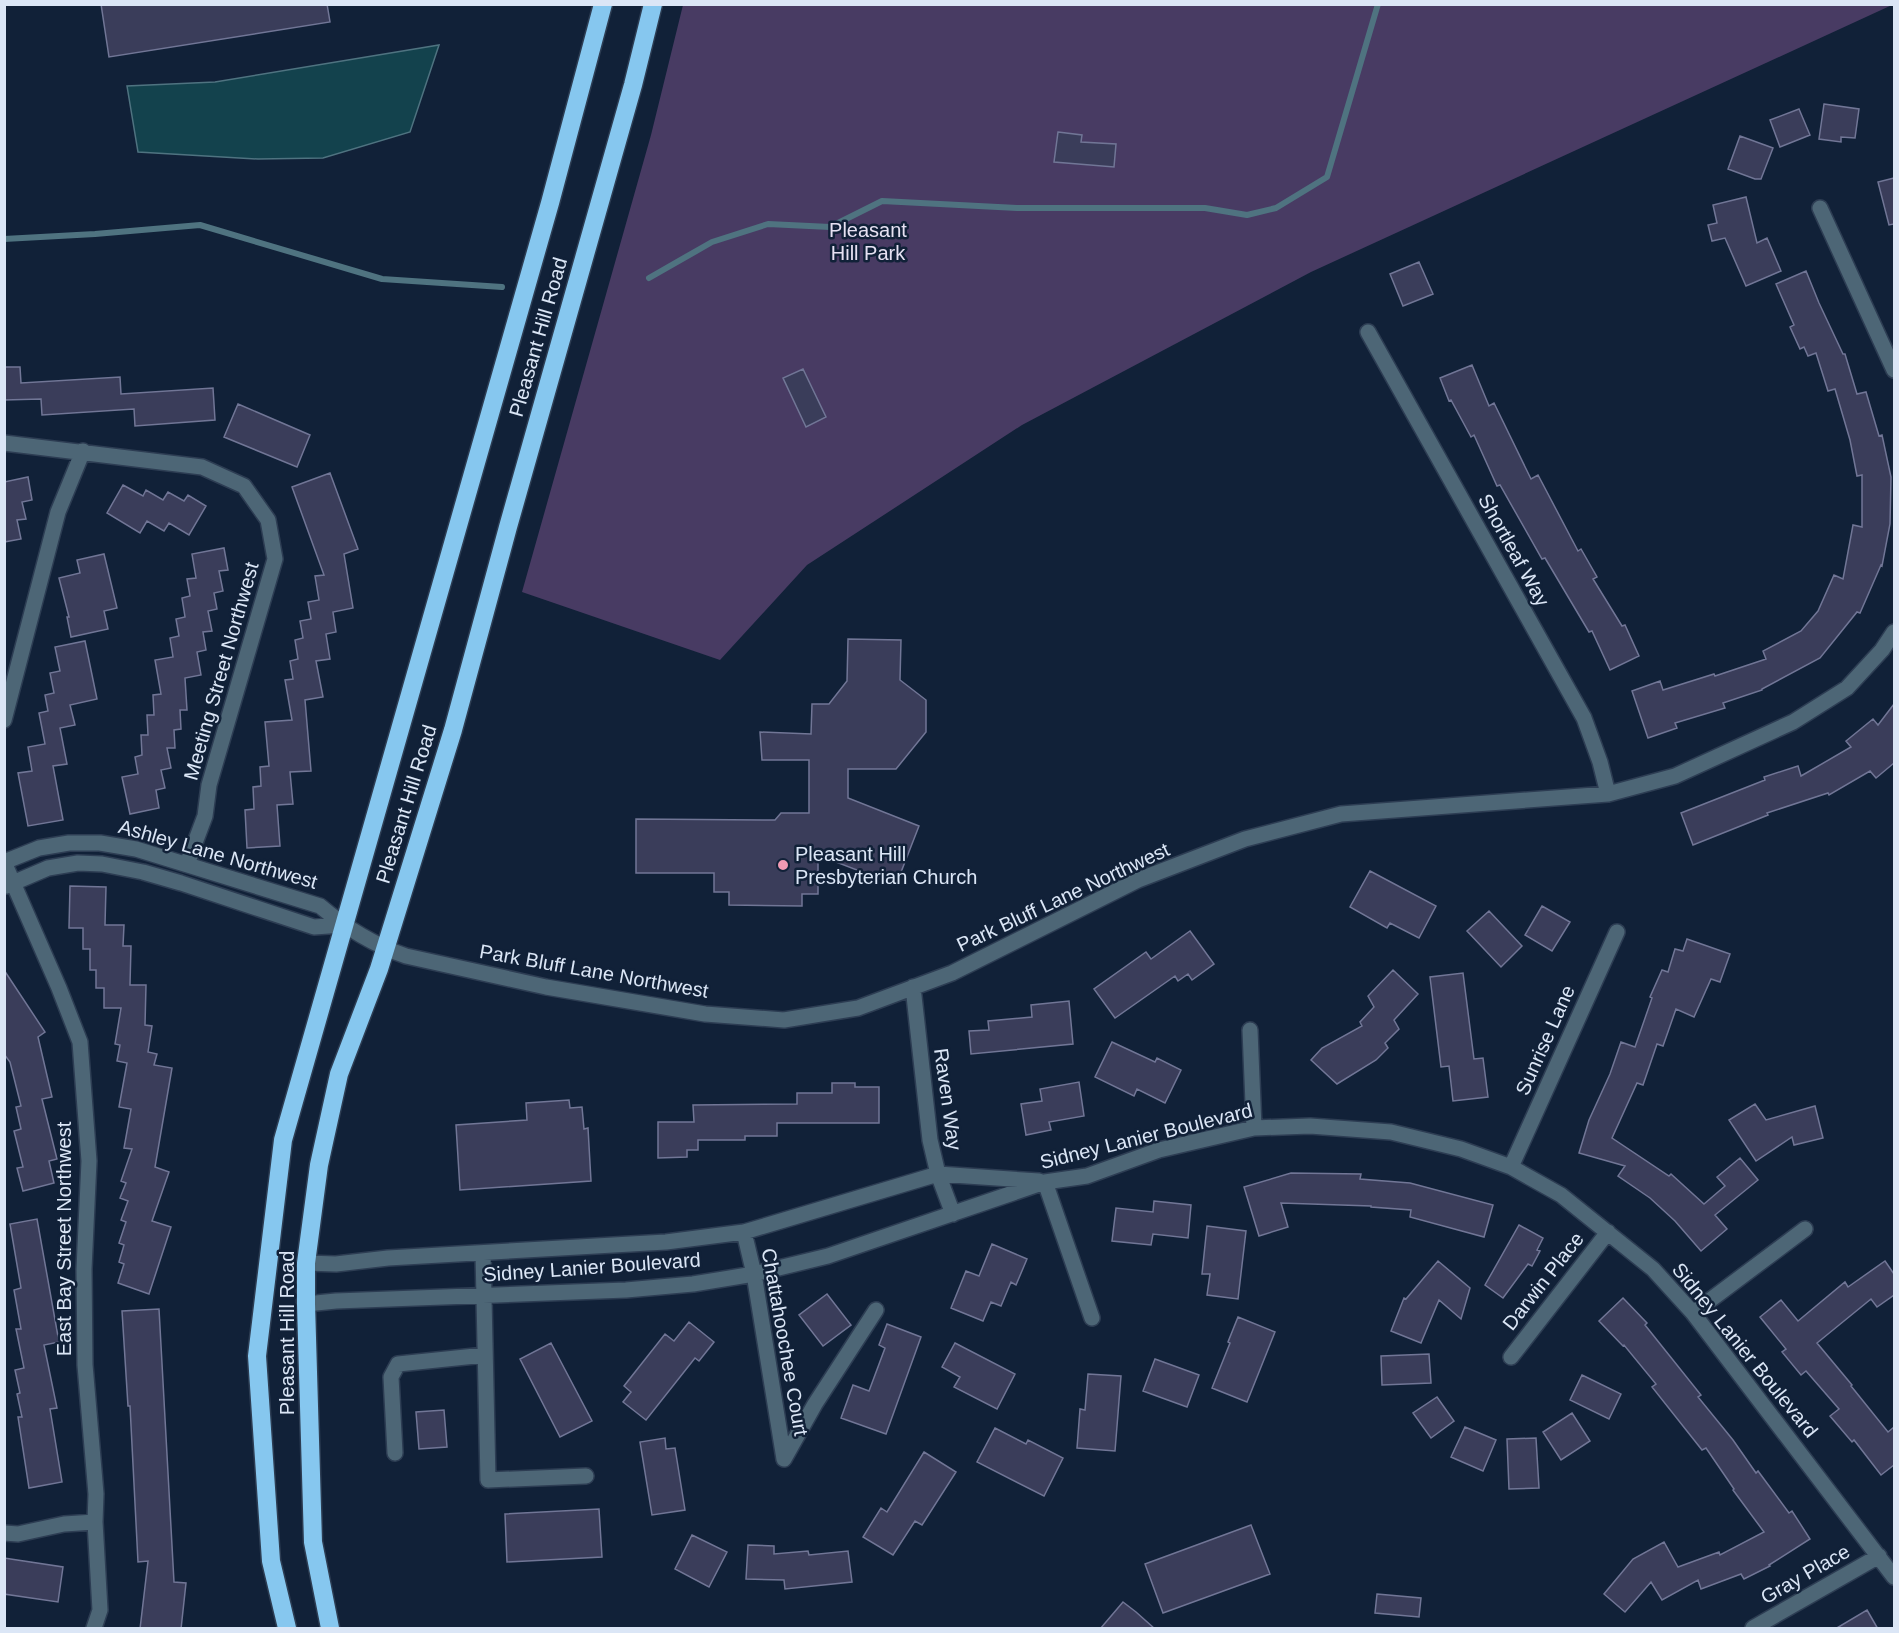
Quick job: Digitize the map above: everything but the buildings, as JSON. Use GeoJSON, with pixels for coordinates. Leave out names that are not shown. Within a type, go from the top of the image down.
{"type":"FeatureCollection","features":[{"type":"Feature","properties":{"kind":"highway","name":"Pleasant Hill Road"},"geometry":{"type":"LineString","coordinates":[[287,1629],[271,1561],[256,1356],[283,1140],[550,203],[603,4]]}},
{"type":"Feature","properties":{"kind":"highway","name":"Pleasant Hill Road"},"geometry":{"type":"LineString","coordinates":[[330,1629],[314,1542],[306,1304],[306,1263],[319,1165],[339,1074],[385,949],[453,730],[633,85],[653,4]]}},
{"type":"Feature","properties":{"kind":"street"},"geometry":{"type":"LineString","coordinates":[[1820,207],[1894,370]]}},
{"type":"Feature","properties":{"kind":"street","name":"Shortleaf Way"},"geometry":{"type":"LineString","coordinates":[[1368,332],[1584,718],[1600,762],[1608,794]]}},
{"type":"Feature","properties":{"kind":"street","name":"Meeting Street Northwest"},"geometry":{"type":"LineString","coordinates":[[4,443],[202,467],[244,486],[268,520],[275,559],[209,785],[205,816],[187,864]]}},
{"type":"Feature","properties":{"kind":"street"},"geometry":{"type":"LineString","coordinates":[[4,720],[58,512],[83,451]]}},
{"type":"Feature","properties":{"kind":"street","name":"Park Bluff Lane Northwest"},"geometry":{"type":"LineString","coordinates":[[385,949],[406,956],[546,987],[705,1014],[784,1020],[858,1008],[952,973],[1138,880],[1245,839],[1341,814],[1608,794],[1675,776],[1793,722],[1847,688],[1882,650],[1894,632]]}},
{"type":"Feature","properties":{"kind":"street","name":"Ashley Lane Northwest"},"geometry":{"type":"LineString","coordinates":[[4,862],[39,848],[69,843],[100,843],[136,849],[321,906],[343,925],[385,949]]}},
{"type":"Feature","properties":{"kind":"street","name":"East Bay Street Northwest"},"geometry":{"type":"LineString","coordinates":[[4,862],[9,884],[59,988],[80,1042],[89,1161],[84,1269],[85,1344],[96,1494],[95,1522],[100,1610],[94,1629]]}},
{"type":"Feature","properties":{"kind":"street","name":"Ashley Lane Northwest"},"geometry":{"type":"LineString","coordinates":[[9,884],[48,868],[78,863],[102,864],[181,883],[314,927],[343,925]]}},
{"type":"Feature","properties":{"kind":"street","name":"Sunrise Lane"},"geometry":{"type":"LineString","coordinates":[[1511,1167],[1617,932]]}},
{"type":"Feature","properties":{"kind":"street","name":"Raven Way"},"geometry":{"type":"LineString","coordinates":[[912,987],[930,1140],[938,1174],[953,1214]]}},
{"type":"Feature","properties":{"kind":"street"},"geometry":{"type":"LineString","coordinates":[[1250,1030],[1254,1128]]}},
{"type":"Feature","properties":{"kind":"street","name":"Sidney Lanier Boulevard"},"geometry":{"type":"LineString","coordinates":[[306,1304],[336,1300],[626,1290],[693,1284],[754,1274],[828,1256],[1045,1182],[1087,1176],[1159,1150],[1254,1128],[1310,1126],[1391,1132],[1461,1149],[1511,1167],[1561,1195],[1653,1269],[1693,1313],[1894,1577]]}},
{"type":"Feature","properties":{"kind":"street"},"geometry":{"type":"LineString","coordinates":[[306,1263],[666,1242],[744,1232],[938,1174],[1045,1182],[1092,1318]]}},
{"type":"Feature","properties":{"kind":"street"},"geometry":{"type":"LineString","coordinates":[[1693,1313],[1805,1229]]}},
{"type":"Feature","properties":{"kind":"street","name":"Chattahoochee Court"},"geometry":{"type":"LineString","coordinates":[[744,1232],[754,1274],[784,1459],[876,1310]]}},
{"type":"Feature","properties":{"kind":"street","name":"Darwin Place"},"geometry":{"type":"LineString","coordinates":[[1511,1357],[1608,1232]]}},
{"type":"Feature","properties":{"kind":"street"},"geometry":{"type":"LineString","coordinates":[[483,1253],[488,1480],[585,1476]]}},
{"type":"Feature","properties":{"kind":"street"},"geometry":{"type":"LineString","coordinates":[[394,1453],[391,1377],[398,1364],[485,1355]]}},
{"type":"Feature","properties":{"kind":"street"},"geometry":{"type":"LineString","coordinates":[[4,1533],[18,1534],[64,1524],[95,1522]]}},
{"type":"Feature","properties":{"kind":"street","name":"Gray Place"},"geometry":{"type":"LineString","coordinates":[[1753,1629],[1879,1556]]}},
{"type":"Feature","properties":{"kind":"green space","name":"Pleasant Hill Park"},"geometry":{"type":"Polygon","coordinates":[[[683,5],[1892,5],[1311,272],[1022,425],[807,565],[720,660],[522,592],[651,135],[683,5]]]}},
{"type":"Feature","properties":{"kind":"shaded area"},"geometry":{"type":"Polygon","coordinates":[[[439,45],[410,132],[323,158],[258,159],[138,152],[127,86],[215,82],[439,45]]]}},
{"type":"Feature","properties":{"kind":"waterway"},"geometry":{"type":"LineString","coordinates":[[649,278],[712,242],[768,224],[830,227],[882,201],[1017,208],[1205,208],[1247,215],[1276,208],[1327,177],[1378,4]]}},
{"type":"Feature","properties":{"kind":"waterway"},"geometry":{"type":"LineString","coordinates":[[4,239],[200,225],[382,279],[502,287]]}},
{"type":"Feature","properties":{"kind":"place","name":"Pleasant Hill Presbyterian Church"},"geometry":{"type":"Point","coordinates":[783,865]}}]}
